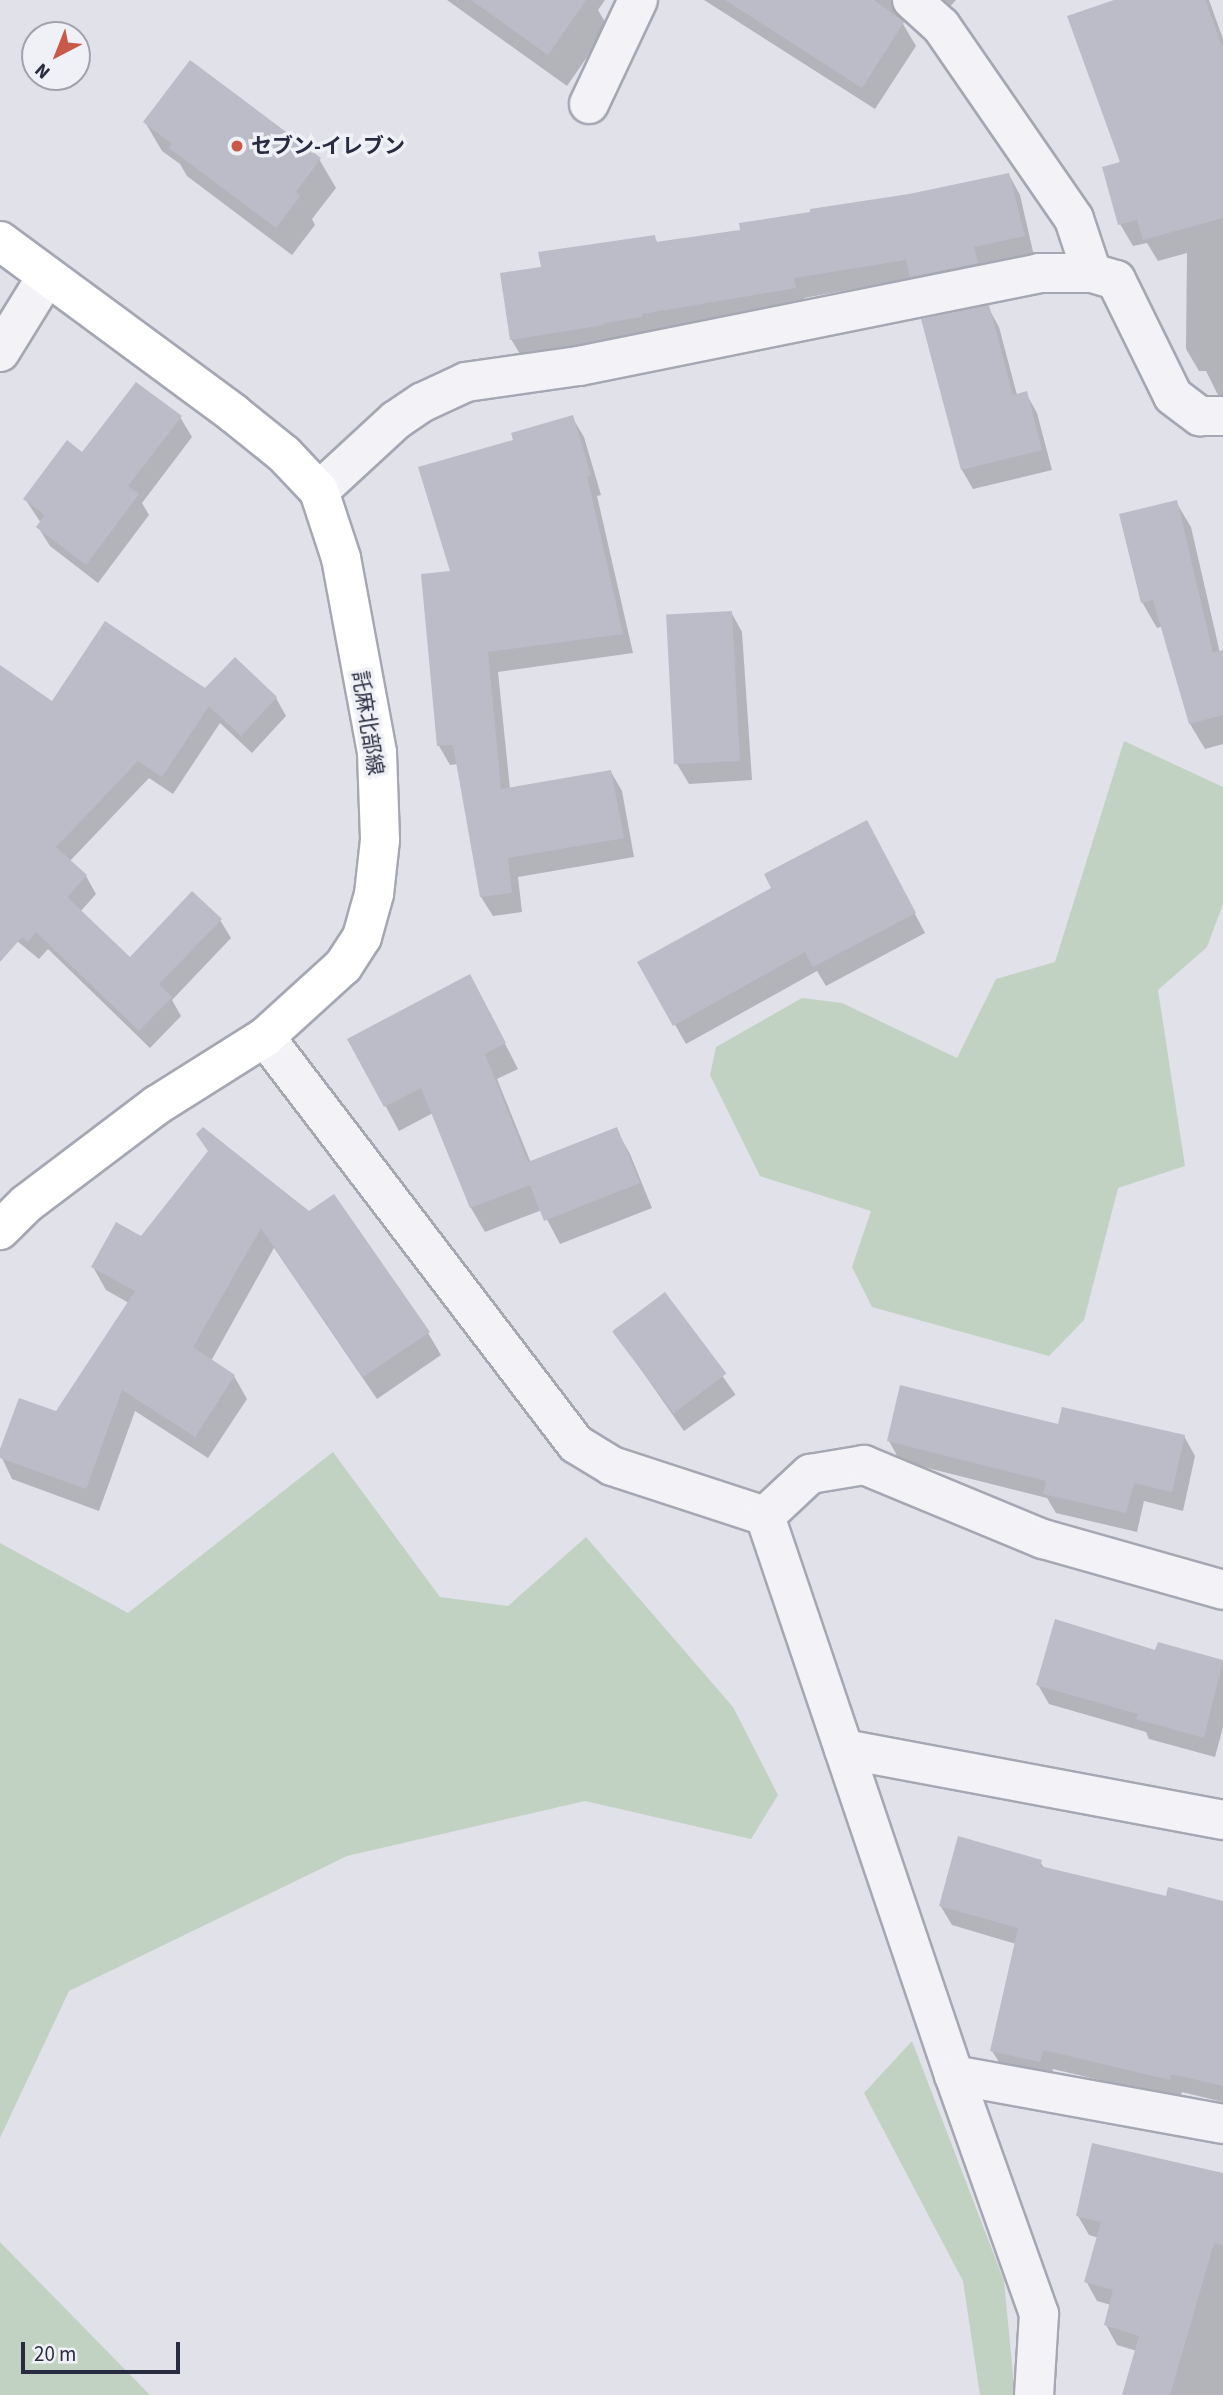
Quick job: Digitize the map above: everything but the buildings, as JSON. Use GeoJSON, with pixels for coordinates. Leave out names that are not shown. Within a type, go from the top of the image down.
{"type":"FeatureCollection","features":[{"type":"Feature","properties":{"kind":"main road","name":"託麻北部線"},"geometry":{"type":"LineString","coordinates":[[0,242],[233,413],[284,454],[319,491],[341,558],[377,753],[380,840],[374,894],[362,937],[343,966],[265,1037],[157,1105],[26,1204],[0,1230]]}},
{"type":"Feature","properties":{"kind":"street"},"geometry":{"type":"LineString","coordinates":[[589,104],[638,0]]}},
{"type":"Feature","properties":{"kind":"street"},"geometry":{"type":"LineString","coordinates":[[912,0],[941,26],[1074,219],[1092,273]]}},
{"type":"Feature","properties":{"kind":"street"},"geometry":{"type":"LineString","coordinates":[[319,491],[396,420],[423,401],[466,382],[579,366],[1039,273],[1092,273],[1116,280],[1173,396],[1200,416],[1223,416]]}},
{"type":"Feature","properties":{"kind":"street"},"geometry":{"type":"LineString","coordinates":[[0,352],[47,276]]}},
{"type":"Feature","properties":{"kind":"street"},"geometry":{"type":"LineString","coordinates":[[265,1037],[576,1444],[612,1466],[765,1516]]}},
{"type":"Feature","properties":{"kind":"street"},"geometry":{"type":"LineString","coordinates":[[765,1516],[810,1474],[864,1465],[1043,1539],[1223,1590]]}},
{"type":"Feature","properties":{"kind":"street"},"geometry":{"type":"LineString","coordinates":[[765,1516],[954,2076],[1039,2314],[1034,2395]]}},
{"type":"Feature","properties":{"kind":"street"},"geometry":{"type":"LineString","coordinates":[[844,1749],[1223,1820]]}},
{"type":"Feature","properties":{"kind":"street"},"geometry":{"type":"LineString","coordinates":[[954,2076],[1223,2124]]}},
{"type":"Feature","properties":{"kind":"green space"},"geometry":{"type":"Polygon","coordinates":[[[1124,741],[1223,787],[1223,904],[1207,947],[1158,990],[1185,1166],[1118,1188],[1084,1320],[1049,1356],[872,1307],[852,1267],[871,1211],[760,1176],[710,1075],[716,1047],[802,998],[842,1003],[957,1058],[996,979],[1055,962],[1124,741]]]}},
{"type":"Feature","properties":{"kind":"green space"},"geometry":{"type":"Polygon","coordinates":[[[333,1452],[440,1597],[508,1606],[586,1537],[733,1707],[778,1795],[751,1839],[585,1801],[347,1856],[69,1991],[0,2138],[0,1543],[128,1613],[333,1452]]]}},
{"type":"Feature","properties":{"kind":"green space"},"geometry":{"type":"Polygon","coordinates":[[[912,2041],[1004,2281],[1015,2395],[980,2395],[963,2281],[864,2093],[912,2041]]]}},
{"type":"Feature","properties":{"kind":"green space"},"geometry":{"type":"Polygon","coordinates":[[[0,2242],[150,2395],[0,2395],[0,2242]]]}},
{"type":"Feature","properties":{"kind":"place","name":"セブン-イレブン"},"geometry":{"type":"Point","coordinates":[237,146]}}]}
